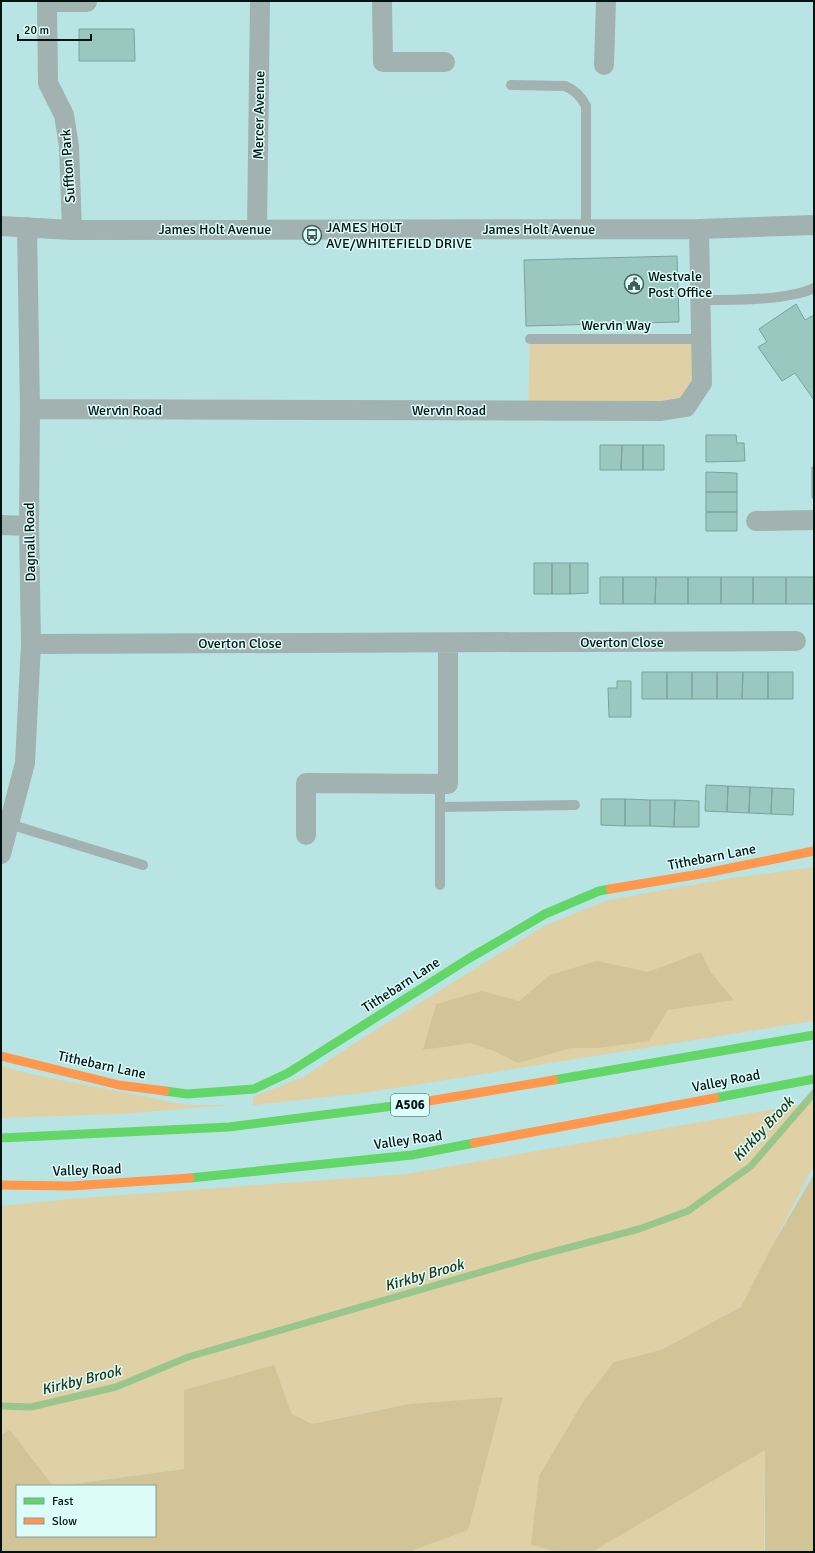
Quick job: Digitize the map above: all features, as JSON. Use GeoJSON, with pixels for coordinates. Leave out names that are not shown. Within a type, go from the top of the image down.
{"type":"FeatureCollection","features":[{"type":"Feature","properties":{"kind":"main road","name":"Tithebarn Lane"},"geometry":{"type":"LineString","coordinates":[[1,1056],[119,1085],[187,1094],[254,1089],[288,1073],[468,959],[545,914],[599,891],[706,873],[814,851]]}},
{"type":"Feature","properties":{"kind":"main road","name":"Valley Road"},"geometry":{"type":"LineString","coordinates":[[1,1138],[229,1127],[394,1107],[518,1088],[814,1035]]}},
{"type":"Feature","properties":{"kind":"main road","name":"Valley Road"},"geometry":{"type":"LineString","coordinates":[[1,1185],[71,1186],[218,1176],[412,1155],[814,1079]]}},
{"type":"Feature","properties":{"kind":"street","name":"Mercer Avenue"},"geometry":{"type":"LineString","coordinates":[[257,229],[260,1]]}},
{"type":"Feature","properties":{"kind":"street"},"geometry":{"type":"LineString","coordinates":[[382,1],[383,62],[444,62]]}},
{"type":"Feature","properties":{"kind":"street"},"geometry":{"type":"LineString","coordinates":[[604,65],[606,1]]}},
{"type":"Feature","properties":{"kind":"street","name":"Suffton Park"},"geometry":{"type":"LineString","coordinates":[[72,230],[69,146],[64,115],[48,83],[47,2],[87,2]]}},
{"type":"Feature","properties":{"kind":"street","name":"James Holt Avenue"},"geometry":{"type":"LineString","coordinates":[[1,226],[72,230],[699,229],[814,225]]}},
{"type":"Feature","properties":{"kind":"street","name":"Dagnall Road"},"geometry":{"type":"LineString","coordinates":[[1,854],[25,763],[31,644],[29,526],[30,409],[27,227]]}},
{"type":"Feature","properties":{"kind":"street","name":"Wervin Road"},"geometry":{"type":"LineString","coordinates":[[30,409],[661,410],[686,407],[702,383],[699,229]]}},
{"type":"Feature","properties":{"kind":"street"},"geometry":{"type":"LineString","coordinates":[[756,521],[814,520]]}},
{"type":"Feature","properties":{"kind":"street"},"geometry":{"type":"LineString","coordinates":[[1,525],[29,526]]}},
{"type":"Feature","properties":{"kind":"street","name":"Overton Close"},"geometry":{"type":"LineString","coordinates":[[31,644],[796,641]]}},
{"type":"Feature","properties":{"kind":"street"},"geometry":{"type":"LineString","coordinates":[[306,836],[306,783],[448,784],[448,643]]}},
{"type":"Feature","properties":{"kind":"lane"},"geometry":{"type":"LineString","coordinates":[[511,85],[565,86],[572,89],[581,97],[586,106],[586,229]]}},
{"type":"Feature","properties":{"kind":"lane"},"geometry":{"type":"LineString","coordinates":[[701,300],[758,299],[806,292],[814,288]]}},
{"type":"Feature","properties":{"kind":"lane","name":"Wervin Way"},"geometry":{"type":"LineString","coordinates":[[530,339],[702,339]]}},
{"type":"Feature","properties":{"kind":"lane"},"geometry":{"type":"LineString","coordinates":[[440,784],[440,885]]}},
{"type":"Feature","properties":{"kind":"lane"},"geometry":{"type":"LineString","coordinates":[[440,807],[575,805]]}},
{"type":"Feature","properties":{"kind":"lane"},"geometry":{"type":"LineString","coordinates":[[9,824],[143,865]]}},
{"type":"Feature","properties":{"kind":"shaded area"},"geometry":{"type":"Polygon","coordinates":[[[530,339],[702,339],[686,407],[528,410],[530,339]]]}},
{"type":"Feature","properties":{"kind":"shaded area"},"geometry":{"type":"Polygon","coordinates":[[[814,867],[814,1021],[364,1093],[253,1105],[253,1097],[303,1077],[361,1039],[544,926],[607,900],[731,878],[814,867]]]}},
{"type":"Feature","properties":{"kind":"shaded area"},"geometry":{"type":"Polygon","coordinates":[[[701,952],[711,973],[734,1000],[668,1010],[649,1041],[599,1048],[571,1048],[518,1063],[494,1051],[470,1043],[423,1050],[436,1004],[482,991],[519,1001],[550,975],[597,961],[648,972],[701,952]]]}},
{"type":"Feature","properties":{"kind":"shaded area"},"geometry":{"type":"Polygon","coordinates":[[[1,1066],[36,1075],[187,1105],[232,1105],[121,1114],[1,1118],[1,1066]]]}},
{"type":"Feature","properties":{"kind":"shaded area"},"geometry":{"type":"Polygon","coordinates":[[[814,1102],[814,1165],[741,1307],[661,1350],[614,1362],[531,1545],[558,1552],[409,1552],[468,1530],[388,1408],[312,1424],[292,1414],[274,1365],[184,1390],[184,1469],[52,1485],[10,1430],[1,1434],[1,1206],[68,1199],[406,1174],[814,1102]]]}},
{"type":"Feature","properties":{"kind":"shaded area"},"geometry":{"type":"Polygon","coordinates":[[[814,1174],[814,1552],[765,1552],[765,1450],[592,1552],[558,1552],[531,1545],[539,1476],[583,1402],[614,1362],[661,1350],[741,1307],[771,1248],[814,1174]]]}},
{"type":"Feature","properties":{"kind":"shaded area"},"geometry":{"type":"Polygon","coordinates":[[[274,1365],[292,1414],[312,1424],[409,1404],[503,1397],[468,1530],[409,1552],[1,1552],[1,1434],[10,1430],[52,1485],[16,1485],[16,1537],[156,1537],[156,1485],[64,1485],[184,1469],[184,1390],[274,1365]]]}},
{"type":"Feature","properties":{"kind":"shaded area"},"geometry":{"type":"Polygon","coordinates":[[[765,1449],[764,1552],[592,1552],[765,1449]]]}},
{"type":"Feature","properties":{"kind":"building"},"geometry":{"type":"Polygon","coordinates":[[[79,29],[134,29],[135,61],[79,61],[79,29]]]}},
{"type":"Feature","properties":{"kind":"building"},"geometry":{"type":"Polygon","coordinates":[[[677,256],[679,322],[526,326],[524,260],[677,256]]]}},
{"type":"Feature","properties":{"kind":"building"},"geometry":{"type":"Polygon","coordinates":[[[796,304],[805,320],[814,315],[814,400],[795,373],[782,381],[758,347],[767,342],[759,329],[796,304]]]}},
{"type":"Feature","properties":{"kind":"building"},"geometry":{"type":"Polygon","coordinates":[[[706,435],[736,435],[737,443],[744,443],[745,461],[706,462],[706,435]]]}},
{"type":"Feature","properties":{"kind":"building"},"geometry":{"type":"Polygon","coordinates":[[[600,445],[622,445],[621,470],[600,470],[600,445]]]}},
{"type":"Feature","properties":{"kind":"building"},"geometry":{"type":"Polygon","coordinates":[[[622,445],[643,445],[643,470],[621,470],[622,445]]]}},
{"type":"Feature","properties":{"kind":"building"},"geometry":{"type":"Polygon","coordinates":[[[643,445],[664,445],[664,470],[643,470],[643,445]]]}},
{"type":"Feature","properties":{"kind":"building"},"geometry":{"type":"Polygon","coordinates":[[[812,467],[814,467],[814,498],[812,498],[812,467]]]}},
{"type":"Feature","properties":{"kind":"building"},"geometry":{"type":"Polygon","coordinates":[[[706,472],[737,473],[737,492],[706,492],[706,472]]]}},
{"type":"Feature","properties":{"kind":"building"},"geometry":{"type":"Polygon","coordinates":[[[706,492],[737,492],[737,512],[706,512],[706,492]]]}},
{"type":"Feature","properties":{"kind":"building"},"geometry":{"type":"Polygon","coordinates":[[[706,512],[737,512],[737,531],[706,531],[706,512]]]}},
{"type":"Feature","properties":{"kind":"building"},"geometry":{"type":"Polygon","coordinates":[[[534,563],[552,563],[552,594],[534,594],[534,563]]]}},
{"type":"Feature","properties":{"kind":"building"},"geometry":{"type":"Polygon","coordinates":[[[552,563],[570,563],[570,594],[552,594],[552,563]]]}},
{"type":"Feature","properties":{"kind":"building"},"geometry":{"type":"Polygon","coordinates":[[[570,563],[588,563],[588,593],[570,594],[570,563]]]}},
{"type":"Feature","properties":{"kind":"building"},"geometry":{"type":"Polygon","coordinates":[[[600,577],[623,577],[623,604],[600,604],[600,577]]]}},
{"type":"Feature","properties":{"kind":"building"},"geometry":{"type":"Polygon","coordinates":[[[623,577],[656,577],[655,604],[623,604],[623,577]]]}},
{"type":"Feature","properties":{"kind":"building"},"geometry":{"type":"Polygon","coordinates":[[[656,577],[688,577],[688,604],[655,604],[656,577]]]}},
{"type":"Feature","properties":{"kind":"building"},"geometry":{"type":"Polygon","coordinates":[[[688,577],[721,577],[721,604],[688,604],[688,577]]]}},
{"type":"Feature","properties":{"kind":"building"},"geometry":{"type":"Polygon","coordinates":[[[721,577],[753,577],[753,604],[721,604],[721,577]]]}},
{"type":"Feature","properties":{"kind":"building"},"geometry":{"type":"Polygon","coordinates":[[[753,577],[786,577],[786,604],[753,604],[753,577]]]}},
{"type":"Feature","properties":{"kind":"building"},"geometry":{"type":"Polygon","coordinates":[[[786,577],[814,577],[814,604],[786,604],[786,577]]]}},
{"type":"Feature","properties":{"kind":"building"},"geometry":{"type":"Polygon","coordinates":[[[642,672],[667,672],[667,699],[642,699],[642,672]]]}},
{"type":"Feature","properties":{"kind":"building"},"geometry":{"type":"Polygon","coordinates":[[[667,672],[692,672],[692,699],[667,699],[667,672]]]}},
{"type":"Feature","properties":{"kind":"building"},"geometry":{"type":"Polygon","coordinates":[[[692,672],[717,672],[717,699],[692,699],[692,672]]]}},
{"type":"Feature","properties":{"kind":"building"},"geometry":{"type":"Polygon","coordinates":[[[717,672],[743,672],[742,699],[717,699],[717,672]]]}},
{"type":"Feature","properties":{"kind":"building"},"geometry":{"type":"Polygon","coordinates":[[[743,672],[768,672],[768,699],[742,699],[743,672]]]}},
{"type":"Feature","properties":{"kind":"building"},"geometry":{"type":"Polygon","coordinates":[[[768,672],[793,672],[793,699],[768,699],[768,672]]]}},
{"type":"Feature","properties":{"kind":"building"},"geometry":{"type":"Polygon","coordinates":[[[617,681],[631,681],[631,717],[609,717],[608,688],[617,688],[617,681]]]}},
{"type":"Feature","properties":{"kind":"building"},"geometry":{"type":"Polygon","coordinates":[[[706,785],[728,786],[727,812],[705,811],[706,785]]]}},
{"type":"Feature","properties":{"kind":"building"},"geometry":{"type":"Polygon","coordinates":[[[728,786],[750,787],[749,813],[727,812],[728,786]]]}},
{"type":"Feature","properties":{"kind":"building"},"geometry":{"type":"Polygon","coordinates":[[[750,787],[772,788],[771,814],[749,813],[750,787]]]}},
{"type":"Feature","properties":{"kind":"building"},"geometry":{"type":"Polygon","coordinates":[[[772,788],[794,789],[793,815],[771,814],[772,788]]]}},
{"type":"Feature","properties":{"kind":"building"},"geometry":{"type":"Polygon","coordinates":[[[601,799],[625,799],[625,826],[601,825],[601,799]]]}},
{"type":"Feature","properties":{"kind":"building"},"geometry":{"type":"Polygon","coordinates":[[[625,799],[650,800],[650,826],[625,826],[625,799]]]}},
{"type":"Feature","properties":{"kind":"building"},"geometry":{"type":"Polygon","coordinates":[[[650,800],[675,800],[674,827],[650,826],[650,800]]]}},
{"type":"Feature","properties":{"kind":"building"},"geometry":{"type":"Polygon","coordinates":[[[675,800],[699,801],[699,827],[674,827],[675,800]]]}},
{"type":"Feature","properties":{"kind":"waterway","name":"Kirkby Brook"},"geometry":{"type":"LineString","coordinates":[[1,1406],[31,1407],[116,1387],[188,1357],[533,1257],[639,1229],[688,1211],[751,1166],[814,1093]]}},
{"type":"Feature","properties":{"kind":"traffic: fast"},"geometry":{"type":"LineString","coordinates":[[165,1091],[187,1094],[254,1089],[288,1073],[468,959],[545,914],[599,891],[610,889]]}},
{"type":"Feature","properties":{"kind":"traffic: fast"},"geometry":{"type":"LineString","coordinates":[[554,1080],[814,1035]]}},
{"type":"Feature","properties":{"kind":"traffic: fast"},"geometry":{"type":"LineString","coordinates":[[715,1098],[814,1079]]}},
{"type":"Feature","properties":{"kind":"traffic: fast"},"geometry":{"type":"LineString","coordinates":[[1,1138],[229,1127],[417,1103]]}},
{"type":"Feature","properties":{"kind":"traffic: fast"},"geometry":{"type":"LineString","coordinates":[[190,1178],[412,1155],[474,1143]]}},
{"type":"Feature","properties":{"kind":"traffic: slow"},"geometry":{"type":"LineString","coordinates":[[610,889],[706,873],[814,851]]}},
{"type":"Feature","properties":{"kind":"traffic: slow"},"geometry":{"type":"LineString","coordinates":[[1,1056],[119,1085],[165,1091]]}},
{"type":"Feature","properties":{"kind":"traffic: slow"},"geometry":{"type":"LineString","coordinates":[[417,1103],[554,1080]]}},
{"type":"Feature","properties":{"kind":"traffic: slow"},"geometry":{"type":"LineString","coordinates":[[474,1143],[715,1098]]}},
{"type":"Feature","properties":{"kind":"traffic: slow"},"geometry":{"type":"LineString","coordinates":[[1,1185],[71,1186],[190,1178]]}},
{"type":"Feature","properties":{"kind":"place","name":"JAMES HOLT AVE/WHITEFIELD DRIVE"},"geometry":{"type":"Point","coordinates":[312,235]}},
{"type":"Feature","properties":{"kind":"place","name":"Westvale Post Office"},"geometry":{"type":"Point","coordinates":[634,284]}}]}
